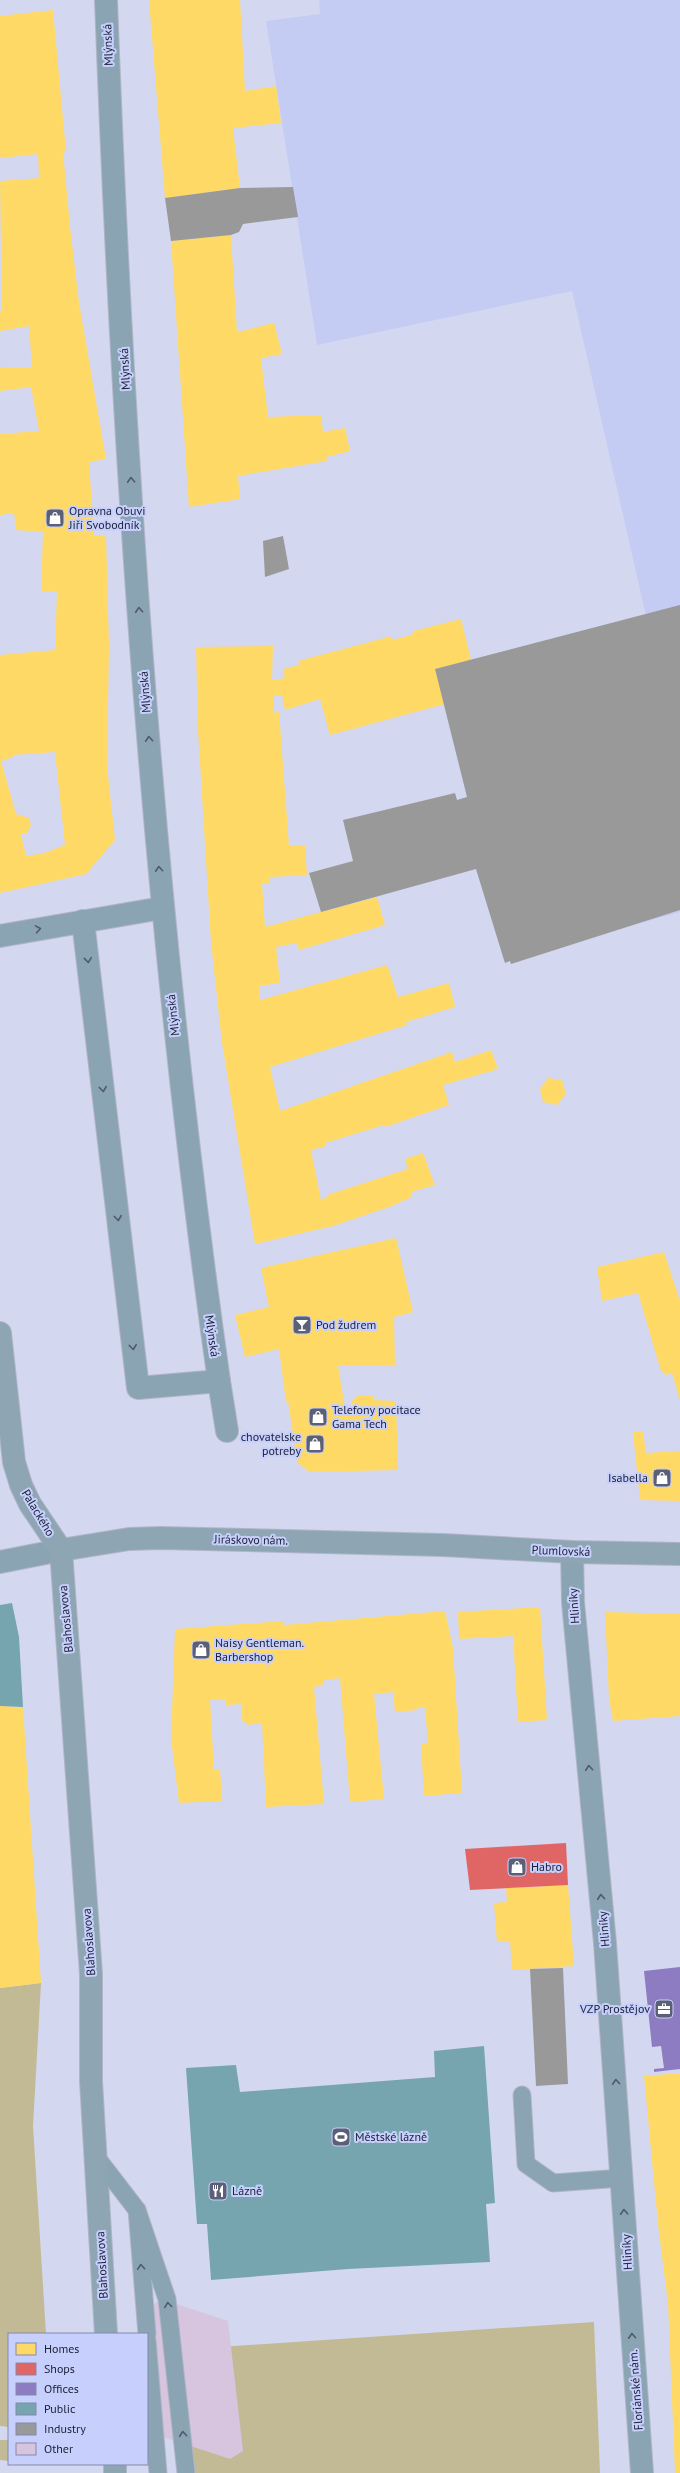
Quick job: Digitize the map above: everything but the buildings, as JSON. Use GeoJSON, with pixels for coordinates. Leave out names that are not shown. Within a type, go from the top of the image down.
{"type":"FeatureCollection","features":[{"type":"Feature","properties":{"kind":"main road","name":"Palackého"},"geometry":{"type":"LineString","coordinates":[[0,1333],[14,1462],[21,1485],[30,1504],[61,1550]]}},
{"type":"Feature","properties":{"kind":"main road","name":"Jiráskovo nám."},"geometry":{"type":"LineString","coordinates":[[61,1550],[129,1539],[161,1538],[443,1545]]}},
{"type":"Feature","properties":{"kind":"main road","name":"Plumlovská"},"geometry":{"type":"LineString","coordinates":[[443,1545],[572,1552],[680,1554]]}},
{"type":"Feature","properties":{"kind":"main road","name":"Blahoslavova"},"geometry":{"type":"LineString","coordinates":[[61,1550],[92,1974],[91,2081],[97,2158],[106,2333]]}},
{"type":"Feature","properties":{"kind":"street","name":"Mlýnská"},"geometry":{"type":"LineString","coordinates":[[106,0],[135,552],[162,908],[193,1200],[227,1431]]}},
{"type":"Feature","properties":{"kind":"street"},"geometry":{"type":"LineString","coordinates":[[0,936],[162,908]]}},
{"type":"Feature","properties":{"kind":"street"},"geometry":{"type":"LineString","coordinates":[[83,921],[138,1388],[219,1381]]}},
{"type":"Feature","properties":{"kind":"street"},"geometry":{"type":"LineString","coordinates":[[0,1562],[61,1550]]}},
{"type":"Feature","properties":{"kind":"street","name":"Hliníky"},"geometry":{"type":"LineString","coordinates":[[572,1552],[573,1602],[606,1943],[630,2307]]}},
{"type":"Feature","properties":{"kind":"street","name":"Floriánské nám."},"geometry":{"type":"LineString","coordinates":[[630,2307],[642,2473]]}},
{"type":"Feature","properties":{"kind":"lane"},"geometry":{"type":"LineString","coordinates":[[522,2095],[526,2164],[553,2183],[622,2178]]}},
{"type":"Feature","properties":{"kind":"lane"},"geometry":{"type":"LineString","coordinates":[[97,2158],[137,2210],[167,2300],[186,2473]]}},
{"type":"Feature","properties":{"kind":"lane"},"geometry":{"type":"LineString","coordinates":[[137,2210],[147,2333]]}},
{"type":"Feature","properties":{"kind":"lane"},"geometry":{"type":"LineString","coordinates":[[148,2352],[158,2473]]}},
{"type":"Feature","properties":{"kind":"shaded area"},"geometry":{"type":"Polygon","coordinates":[[[319,0],[680,0],[680,912],[504,961],[476,869],[646,616],[572,291],[317,345],[266,21],[320,14],[319,0]]]}},
{"type":"Feature","properties":{"kind":"shaded area"},"geometry":{"type":"Polygon","coordinates":[[[41,1983],[33,2126],[46,2333],[8,2333],[8,2427],[0,2426],[0,1988],[41,1983]]]}},
{"type":"Feature","properties":{"kind":"shaded area"},"geometry":{"type":"Polygon","coordinates":[[[594,2322],[600,2473],[182,2473],[174,2350],[594,2322]]]}},
{"type":"Feature","properties":{"kind":"shaded area"},"geometry":{"type":"Polygon","coordinates":[[[0,2440],[8,2440],[8,2461],[0,2460],[0,2440]]]}},
{"type":"Feature","properties":{"kind":"place","name":"Opravna Obuvi Jiří Svobodník"},"geometry":{"type":"Point","coordinates":[55,518]}},
{"type":"Feature","properties":{"kind":"place","name":"Pod žudrem"},"geometry":{"type":"Point","coordinates":[302,1325]}},
{"type":"Feature","properties":{"kind":"place","name":"Telefony pocitace Gama Tech"},"geometry":{"type":"Point","coordinates":[318,1417]}},
{"type":"Feature","properties":{"kind":"place","name":"chovatelske potreby"},"geometry":{"type":"Point","coordinates":[315,1444]}},
{"type":"Feature","properties":{"kind":"place","name":"Isabella"},"geometry":{"type":"Point","coordinates":[662,1478]}},
{"type":"Feature","properties":{"kind":"place","name":"Naisy Gentleman. Barbershop"},"geometry":{"type":"Point","coordinates":[201,1650]}},
{"type":"Feature","properties":{"kind":"place","name":"Habro"},"geometry":{"type":"Point","coordinates":[517,1867]}},
{"type":"Feature","properties":{"kind":"place","name":"VZP Prostějov"},"geometry":{"type":"Point","coordinates":[664,2009]}},
{"type":"Feature","properties":{"kind":"place","name":"Městské lázně"},"geometry":{"type":"Point","coordinates":[341,2137]}},
{"type":"Feature","properties":{"kind":"place","name":"Lázně"},"geometry":{"type":"Point","coordinates":[218,2191]}}]}
